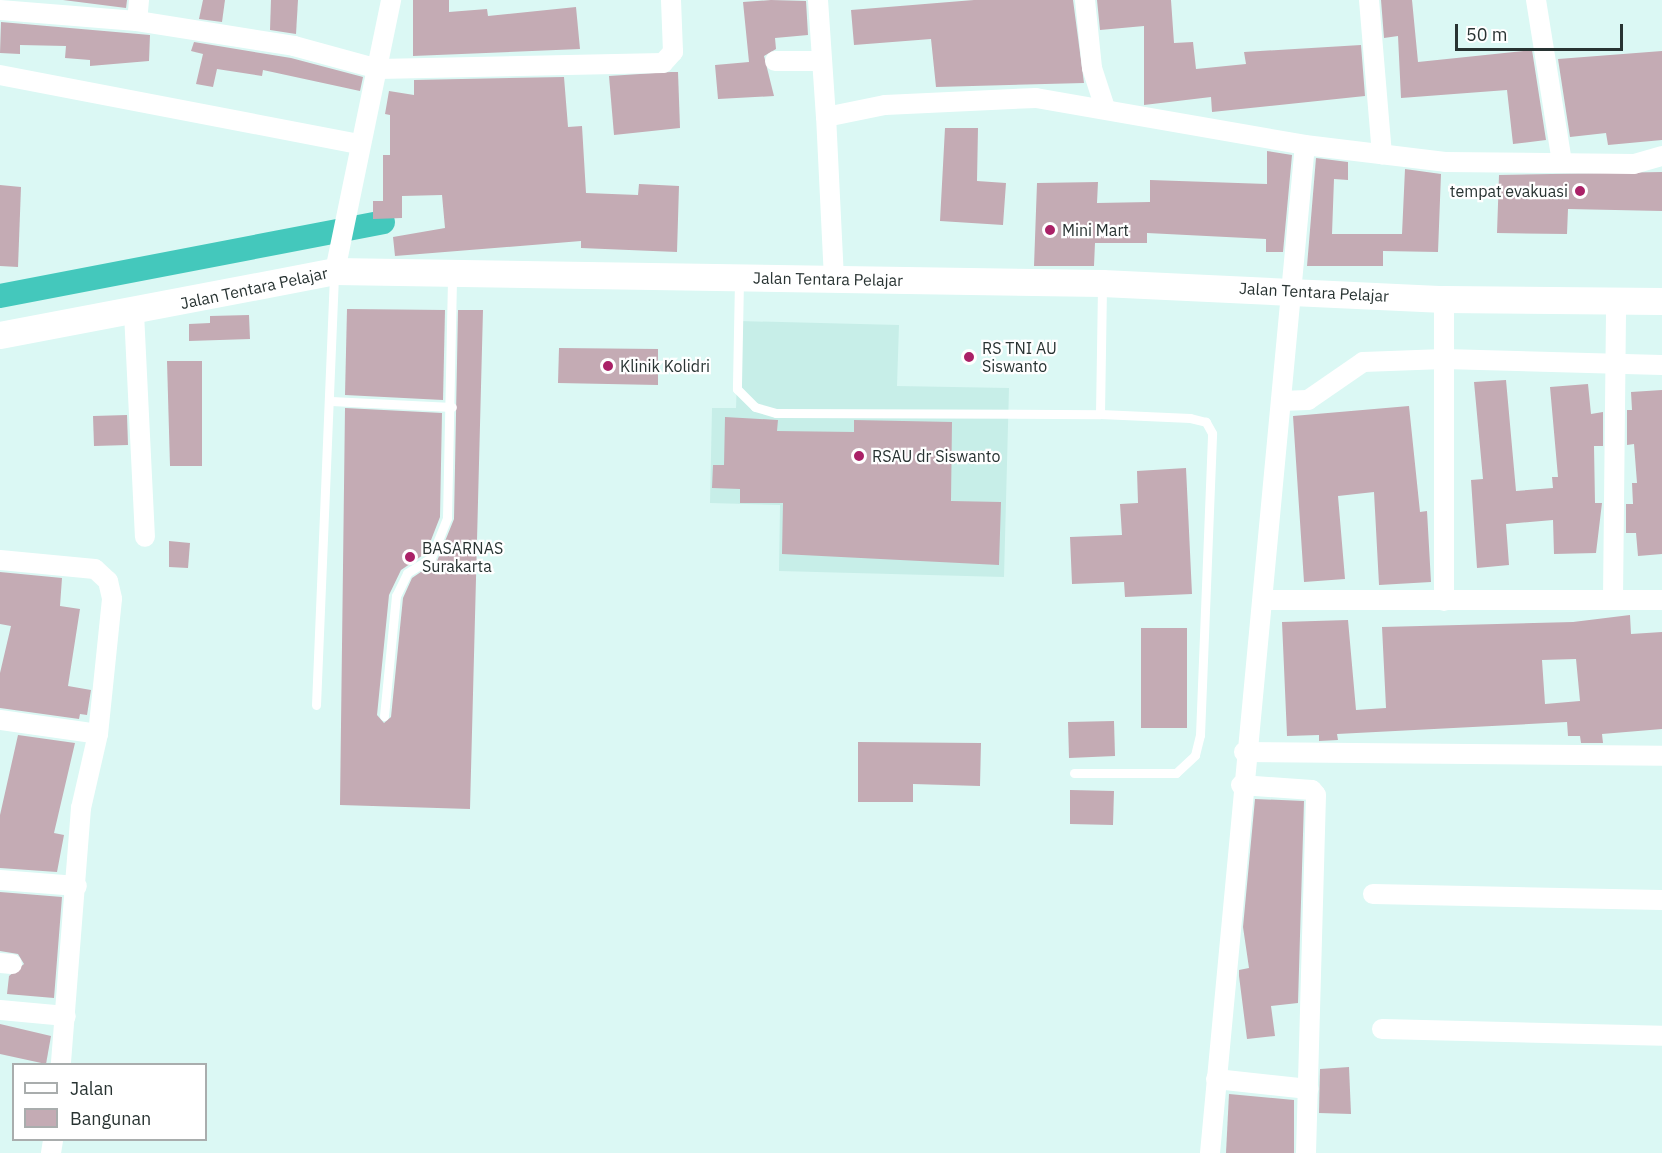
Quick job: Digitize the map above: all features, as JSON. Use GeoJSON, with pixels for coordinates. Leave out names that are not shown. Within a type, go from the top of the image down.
{"type":"FeatureCollection","features":[{"type":"Feature","properties":{"kind":"main road","name":"Jalan Tentara Pelajar"},"geometry":{"type":"LineString","coordinates":[[0,335],[134,313],[334,271],[452,270],[739,278],[1102,284],[1290,289],[1444,299],[1662,301]]}},
{"type":"Feature","properties":{"kind":"street"},"geometry":{"type":"LineString","coordinates":[[137,21],[139,0]]}},
{"type":"Feature","properties":{"kind":"street"},"geometry":{"type":"LineString","coordinates":[[334,271],[339,235],[378,69],[391,0]]}},
{"type":"Feature","properties":{"kind":"street"},"geometry":{"type":"LineString","coordinates":[[0,10],[137,21],[294,46],[378,69],[663,63],[673,52],[671,0],[677,0]]}},
{"type":"Feature","properties":{"kind":"street"},"geometry":{"type":"LineString","coordinates":[[818,0],[834,279]]}},
{"type":"Feature","properties":{"kind":"street"},"geometry":{"type":"LineString","coordinates":[[1085,0],[1092,68],[1105,108]]}},
{"type":"Feature","properties":{"kind":"street"},"geometry":{"type":"LineString","coordinates":[[1369,0],[1382,154]]}},
{"type":"Feature","properties":{"kind":"street"},"geometry":{"type":"LineString","coordinates":[[1536,0],[1562,163]]}},
{"type":"Feature","properties":{"kind":"street"},"geometry":{"type":"LineString","coordinates":[[775,62],[822,61]]}},
{"type":"Feature","properties":{"kind":"street"},"geometry":{"type":"LineString","coordinates":[[0,75],[360,144]]}},
{"type":"Feature","properties":{"kind":"street"},"geometry":{"type":"LineString","coordinates":[[826,117],[885,105],[1036,98],[1105,108],[1305,145],[1445,162],[1634,164],[1662,156]]}},
{"type":"Feature","properties":{"kind":"street"},"geometry":{"type":"LineString","coordinates":[[1210,1153],[1244,752],[1264,600],[1290,289],[1305,145]]}},
{"type":"Feature","properties":{"kind":"street"},"geometry":{"type":"LineString","coordinates":[[1444,299],[1444,601]]}},
{"type":"Feature","properties":{"kind":"street"},"geometry":{"type":"LineString","coordinates":[[1613,599],[1616,301]]}},
{"type":"Feature","properties":{"kind":"street"},"geometry":{"type":"LineString","coordinates":[[134,313],[145,537]]}},
{"type":"Feature","properties":{"kind":"street"},"geometry":{"type":"LineString","coordinates":[[1281,401],[1308,400],[1359,363],[1444,358],[1662,365]]}},
{"type":"Feature","properties":{"kind":"street"},"geometry":{"type":"LineString","coordinates":[[0,560],[95,569],[108,580],[112,599],[98,734],[81,808],[77,886],[61,1063]]}},
{"type":"Feature","properties":{"kind":"street"},"geometry":{"type":"LineString","coordinates":[[1264,600],[1662,600]]}},
{"type":"Feature","properties":{"kind":"street"},"geometry":{"type":"LineString","coordinates":[[0,720],[98,734]]}},
{"type":"Feature","properties":{"kind":"street"},"geometry":{"type":"LineString","coordinates":[[1244,752],[1662,756]]}},
{"type":"Feature","properties":{"kind":"street"},"geometry":{"type":"LineString","coordinates":[[1241,785],[1316,791],[1306,1153]]}},
{"type":"Feature","properties":{"kind":"street"},"geometry":{"type":"LineString","coordinates":[[0,880],[77,886]]}},
{"type":"Feature","properties":{"kind":"street"},"geometry":{"type":"LineString","coordinates":[[1373,894],[1662,900]]}},
{"type":"Feature","properties":{"kind":"street"},"geometry":{"type":"LineString","coordinates":[[0,1010],[66,1016]]}},
{"type":"Feature","properties":{"kind":"street"},"geometry":{"type":"LineString","coordinates":[[1382,1029],[1662,1036]]}},
{"type":"Feature","properties":{"kind":"street"},"geometry":{"type":"LineString","coordinates":[[1216,1079],[1308,1089]]}},
{"type":"Feature","properties":{"kind":"lane"},"geometry":{"type":"LineString","coordinates":[[384,716],[396,596],[407,573],[431,558],[447,518],[452,407],[452,270]]}},
{"type":"Feature","properties":{"kind":"lane"},"geometry":{"type":"LineString","coordinates":[[316,705],[331,401],[334,271]]}},
{"type":"Feature","properties":{"kind":"lane"},"geometry":{"type":"LineString","coordinates":[[739,278],[737,389],[755,407],[776,413],[1100,414],[1190,418],[1206,422],[1212,433],[1200,735],[1195,755],[1176,773],[1074,773]]}},
{"type":"Feature","properties":{"kind":"lane"},"geometry":{"type":"LineString","coordinates":[[1100,414],[1102,284]]}},
{"type":"Feature","properties":{"kind":"lane"},"geometry":{"type":"LineString","coordinates":[[331,401],[452,407]]}},
{"type":"Feature","properties":{"kind":"shaded area","name":"RSAU dr Siswanto"},"geometry":{"type":"Polygon","coordinates":[[[739,321],[899,325],[897,386],[1009,388],[1004,577],[779,571],[780,505],[710,503],[712,408],[736,408],[739,321]]]}},
{"type":"Feature","properties":{"kind":"building"},"geometry":{"type":"Polygon","coordinates":[[[63,0],[127,0],[126,8],[63,0]]]}},
{"type":"Feature","properties":{"kind":"building"},"geometry":{"type":"Polygon","coordinates":[[[203,0],[225,0],[222,22],[199,19],[203,0]]]}},
{"type":"Feature","properties":{"kind":"building"},"geometry":{"type":"Polygon","coordinates":[[[271,0],[298,0],[296,34],[270,30],[271,0]]]}},
{"type":"Feature","properties":{"kind":"building"},"geometry":{"type":"Polygon","coordinates":[[[413,0],[449,0],[449,12],[487,9],[488,16],[576,7],[580,49],[413,56],[413,0]]]}},
{"type":"Feature","properties":{"kind":"building"},"geometry":{"type":"Polygon","coordinates":[[[974,0],[1073,0],[1084,83],[936,87],[931,39],[854,45],[851,10],[974,0]]]}},
{"type":"Feature","properties":{"kind":"building"},"geometry":{"type":"Polygon","coordinates":[[[1097,0],[1171,0],[1174,43],[1193,42],[1196,69],[1246,64],[1244,52],[1361,45],[1365,96],[1212,112],[1211,97],[1144,105],[1144,26],[1100,30],[1097,0]]]}},
{"type":"Feature","properties":{"kind":"building"},"geometry":{"type":"Polygon","coordinates":[[[1381,0],[1412,0],[1418,62],[1532,50],[1546,140],[1513,144],[1507,90],[1401,98],[1398,36],[1384,38],[1381,0]]]}},
{"type":"Feature","properties":{"kind":"building"},"geometry":{"type":"Polygon","coordinates":[[[806,1],[808,35],[775,38],[776,49],[764,56],[774,96],[718,99],[715,65],[749,62],[743,2],[806,1]]]}},
{"type":"Feature","properties":{"kind":"building"},"geometry":{"type":"Polygon","coordinates":[[[1,22],[150,35],[149,61],[90,66],[90,60],[65,58],[66,46],[20,45],[20,54],[0,53],[1,22]]]}},
{"type":"Feature","properties":{"kind":"building"},"geometry":{"type":"Polygon","coordinates":[[[194,42],[291,58],[363,77],[360,91],[263,70],[262,76],[217,69],[213,87],[196,84],[203,54],[191,51],[194,42]]]}},
{"type":"Feature","properties":{"kind":"building"},"geometry":{"type":"Polygon","coordinates":[[[1662,51],[1662,140],[1608,145],[1606,133],[1570,137],[1558,59],[1662,51]]]}},
{"type":"Feature","properties":{"kind":"building"},"geometry":{"type":"Polygon","coordinates":[[[678,72],[680,128],[614,135],[609,76],[678,72]]]}},
{"type":"Feature","properties":{"kind":"building"},"geometry":{"type":"Polygon","coordinates":[[[564,77],[568,127],[582,126],[586,193],[638,195],[639,184],[679,186],[677,252],[581,248],[581,241],[395,256],[393,237],[445,228],[442,195],[402,196],[402,218],[373,219],[373,201],[383,201],[383,155],[390,155],[390,115],[385,114],[389,91],[414,95],[414,80],[564,77]]]}},
{"type":"Feature","properties":{"kind":"building"},"geometry":{"type":"Polygon","coordinates":[[[945,128],[978,128],[977,181],[1006,183],[1003,225],[940,221],[945,128]]]}},
{"type":"Feature","properties":{"kind":"building"},"geometry":{"type":"Polygon","coordinates":[[[1267,151],[1292,155],[1283,252],[1266,252],[1266,239],[1147,233],[1147,243],[1095,243],[1094,266],[1034,266],[1037,183],[1098,182],[1097,203],[1150,202],[1150,180],[1267,184],[1267,151]]]}},
{"type":"Feature","properties":{"kind":"building"},"geometry":{"type":"Polygon","coordinates":[[[1316,158],[1348,162],[1348,180],[1334,179],[1332,234],[1402,234],[1405,169],[1441,174],[1438,252],[1383,251],[1383,266],[1307,266],[1316,158]]]}},
{"type":"Feature","properties":{"kind":"building","name":"tempat evakuasi"},"geometry":{"type":"Polygon","coordinates":[[[1662,172],[1662,211],[1568,209],[1567,234],[1497,233],[1499,175],[1662,172]]]}},
{"type":"Feature","properties":{"kind":"building"},"geometry":{"type":"Polygon","coordinates":[[[0,185],[21,187],[18,267],[0,266],[0,185]]]}},
{"type":"Feature","properties":{"kind":"building"},"geometry":{"type":"Polygon","coordinates":[[[347,309],[445,310],[443,400],[345,395],[347,309]]]}},
{"type":"Feature","properties":{"kind":"building","name":"BASARNAS Surakarta"},"geometry":{"type":"Polygon","coordinates":[[[458,310],[483,310],[470,809],[340,805],[345,408],[442,413],[440,517],[426,553],[401,570],[389,595],[377,715],[384,723],[391,717],[403,598],[412,578],[437,561],[454,519],[458,310]]]}},
{"type":"Feature","properties":{"kind":"building"},"geometry":{"type":"Polygon","coordinates":[[[249,315],[250,339],[189,341],[189,324],[210,323],[210,316],[249,315]]]}},
{"type":"Feature","properties":{"kind":"building","name":"Klinik Kolidri"},"geometry":{"type":"Polygon","coordinates":[[[559,348],[658,349],[658,385],[558,383],[559,348]]]}},
{"type":"Feature","properties":{"kind":"building"},"geometry":{"type":"Polygon","coordinates":[[[167,361],[202,361],[202,466],[170,466],[167,361]]]}},
{"type":"Feature","properties":{"kind":"building"},"geometry":{"type":"Polygon","coordinates":[[[1506,380],[1516,491],[1553,488],[1552,477],[1558,477],[1550,387],[1588,384],[1591,414],[1603,412],[1603,446],[1594,446],[1595,503],[1602,503],[1596,553],[1554,554],[1553,520],[1506,524],[1509,565],[1477,568],[1471,480],[1483,479],[1474,382],[1506,380]]]}},
{"type":"Feature","properties":{"kind":"building"},"geometry":{"type":"Polygon","coordinates":[[[1662,390],[1662,554],[1638,556],[1636,533],[1626,533],[1626,504],[1633,504],[1632,483],[1637,483],[1634,444],[1627,445],[1627,410],[1632,410],[1631,392],[1662,390]]]}},
{"type":"Feature","properties":{"kind":"building"},"geometry":{"type":"Polygon","coordinates":[[[1409,406],[1420,512],[1427,511],[1431,582],[1379,585],[1374,492],[1338,496],[1345,579],[1304,582],[1293,416],[1409,406]]]}},
{"type":"Feature","properties":{"kind":"building"},"geometry":{"type":"Polygon","coordinates":[[[127,415],[128,445],[94,446],[93,416],[127,415]]]}},
{"type":"Feature","properties":{"kind":"building"},"geometry":{"type":"Polygon","coordinates":[[[725,417],[778,420],[777,431],[854,432],[854,420],[952,422],[951,501],[1001,502],[999,565],[782,554],[783,503],[740,503],[740,489],[712,488],[713,465],[724,465],[725,417]]]}},
{"type":"Feature","properties":{"kind":"building"},"geometry":{"type":"Polygon","coordinates":[[[1186,468],[1192,594],[1125,597],[1124,582],[1072,584],[1070,537],[1122,535],[1120,504],[1138,503],[1137,471],[1186,468]]]}},
{"type":"Feature","properties":{"kind":"building"},"geometry":{"type":"Polygon","coordinates":[[[169,541],[190,543],[188,568],[169,567],[169,541]]]}},
{"type":"Feature","properties":{"kind":"building"},"geometry":{"type":"Polygon","coordinates":[[[0,572],[62,578],[60,606],[80,609],[68,686],[91,690],[87,715],[80,714],[79,719],[0,708],[0,673],[11,626],[0,624],[0,572]]]}},
{"type":"Feature","properties":{"kind":"building"},"geometry":{"type":"Polygon","coordinates":[[[1630,615],[1631,634],[1662,632],[1662,729],[1602,734],[1603,743],[1581,743],[1580,736],[1568,736],[1567,722],[1337,734],[1338,740],[1319,741],[1319,735],[1287,736],[1282,622],[1348,620],[1356,710],[1386,708],[1382,627],[1573,622],[1630,615]],[[1576,659],[1542,660],[1545,704],[1580,701],[1576,659]]]}},
{"type":"Feature","properties":{"kind":"building"},"geometry":{"type":"Polygon","coordinates":[[[1141,628],[1187,628],[1187,728],[1141,728],[1141,628]]]}},
{"type":"Feature","properties":{"kind":"building"},"geometry":{"type":"Polygon","coordinates":[[[1114,721],[1115,756],[1069,758],[1068,722],[1114,721]]]}},
{"type":"Feature","properties":{"kind":"building"},"geometry":{"type":"Polygon","coordinates":[[[18,735],[75,743],[54,833],[64,835],[57,872],[0,868],[0,815],[18,735]]]}},
{"type":"Feature","properties":{"kind":"building"},"geometry":{"type":"Polygon","coordinates":[[[858,742],[981,743],[980,786],[913,784],[913,802],[858,802],[858,742]]]}},
{"type":"Feature","properties":{"kind":"building"},"geometry":{"type":"Polygon","coordinates":[[[1070,790],[1114,791],[1113,825],[1070,824],[1070,790]]]}},
{"type":"Feature","properties":{"kind":"building"},"geometry":{"type":"Polygon","coordinates":[[[1255,799],[1304,801],[1298,1003],[1271,1006],[1275,1036],[1247,1039],[1239,970],[1249,968],[1243,927],[1255,799]]]}},
{"type":"Feature","properties":{"kind":"building"},"geometry":{"type":"Polygon","coordinates":[[[0,892],[62,897],[54,998],[7,994],[9,976],[24,964],[18,954],[0,951],[0,892]]]}},
{"type":"Feature","properties":{"kind":"building"},"geometry":{"type":"Polygon","coordinates":[[[0,1024],[51,1036],[46,1063],[0,1054],[0,1024]]]}},
{"type":"Feature","properties":{"kind":"building"},"geometry":{"type":"Polygon","coordinates":[[[1349,1067],[1351,1114],[1319,1113],[1320,1069],[1349,1067]]]}},
{"type":"Feature","properties":{"kind":"building"},"geometry":{"type":"Polygon","coordinates":[[[1229,1094],[1294,1100],[1294,1153],[1226,1153],[1229,1094]]]}},
{"type":"Feature","properties":{"kind":"waterway"},"geometry":{"type":"LineString","coordinates":[[0,296],[383,222]]}},
{"type":"Feature","properties":{"kind":"place","name":"tempat evakuasi"},"geometry":{"type":"Point","coordinates":[1580,191]}},
{"type":"Feature","properties":{"kind":"place","name":"Mini Mart"},"geometry":{"type":"Point","coordinates":[1050,230]}},
{"type":"Feature","properties":{"kind":"place","name":"RS TNI AU Siswanto"},"geometry":{"type":"Point","coordinates":[969,357]}},
{"type":"Feature","properties":{"kind":"place","name":"Klinik Kolidri"},"geometry":{"type":"Point","coordinates":[608,366]}},
{"type":"Feature","properties":{"kind":"place","name":"RSAU dr Siswanto"},"geometry":{"type":"Point","coordinates":[859,456]}},
{"type":"Feature","properties":{"kind":"place","name":"BASARNAS Surakarta"},"geometry":{"type":"Point","coordinates":[410,557]}}]}
